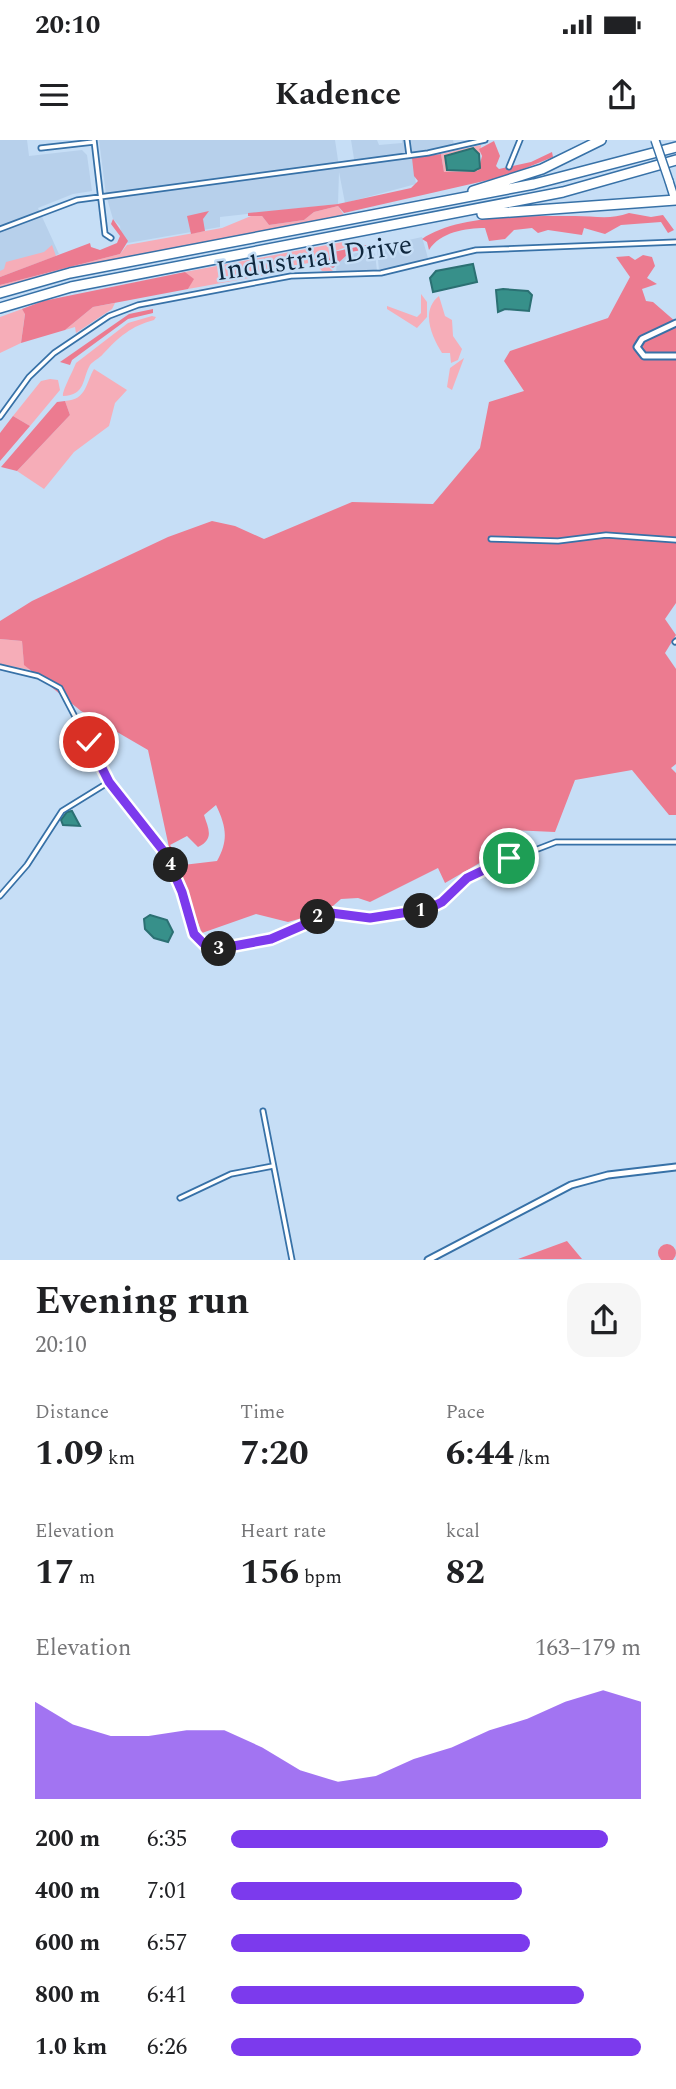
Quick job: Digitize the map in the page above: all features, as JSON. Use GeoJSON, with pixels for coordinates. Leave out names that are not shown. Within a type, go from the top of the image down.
{"type":"FeatureCollection","features":[{"type":"Feature","properties":{"kind":"highway"},"geometry":{"type":"LineString","coordinates":[[410,209],[512,180],[601,140]]}},
{"type":"Feature","properties":{"kind":"highway"},"geometry":{"type":"LineString","coordinates":[[0,293],[63,275],[575,175],[676,147]]}},
{"type":"Feature","properties":{"kind":"highway"},"geometry":{"type":"LineString","coordinates":[[0,308],[71,287],[563,192],[676,160]]}},
{"type":"Feature","properties":{"kind":"highway"},"geometry":{"type":"LineString","coordinates":[[437,218],[676,201]]}},
{"type":"Feature","properties":{"kind":"main road"},"geometry":{"type":"LineString","coordinates":[[655,140],[676,201]]}},
{"type":"Feature","properties":{"kind":"main road"},"geometry":{"type":"LineString","coordinates":[[676,323],[641,340],[638,347],[644,356],[676,356]]}},
{"type":"Feature","properties":{"kind":"main road"},"geometry":{"type":"LineString","coordinates":[[428,1259],[571,1185],[608,1175],[676,1167]]}},
{"type":"Feature","properties":{"kind":"street"},"geometry":{"type":"LineString","coordinates":[[407,140],[409,155]]}},
{"type":"Feature","properties":{"kind":"street"},"geometry":{"type":"LineString","coordinates":[[0,229],[77,200],[409,155],[485,140]]}},
{"type":"Feature","properties":{"kind":"street"},"geometry":{"type":"LineString","coordinates":[[509,167],[520,140]]}},
{"type":"Feature","properties":{"kind":"street"},"geometry":{"type":"LineString","coordinates":[[41,148],[94,141],[105,234],[111,238]]}},
{"type":"Feature","properties":{"kind":"street","name":"Industrial Drive"},"geometry":{"type":"LineString","coordinates":[[0,417],[29,377],[54,353],[109,316],[138,305],[290,276],[381,274],[476,250],[676,242]]}},
{"type":"Feature","properties":{"kind":"street"},"geometry":{"type":"LineString","coordinates":[[491,540],[558,541],[606,535],[676,540]]}},
{"type":"Feature","properties":{"kind":"street"},"geometry":{"type":"LineString","coordinates":[[0,667],[38,676],[60,688],[109,782],[165,853],[182,892],[194,934],[202,944],[216,949],[271,939],[327,914],[370,918],[428,909],[483,870],[556,842],[676,842]]}},
{"type":"Feature","properties":{"kind":"street"},"geometry":{"type":"LineString","coordinates":[[0,896],[27,865],[62,811],[109,782]]}},
{"type":"Feature","properties":{"kind":"street"},"geometry":{"type":"LineString","coordinates":[[263,1111],[292,1259]]}},
{"type":"Feature","properties":{"kind":"street"},"geometry":{"type":"LineString","coordinates":[[180,1198],[231,1174],[274,1166]]}},
{"type":"Feature","properties":{"kind":"shaded area"},"geometry":{"type":"Polygon","coordinates":[[[0,140],[27,140],[29,156],[82,150],[87,155],[92,191],[73,194],[38,208],[59,254],[0,274],[0,140]]]}},
{"type":"Feature","properties":{"kind":"shaded area"},"geometry":{"type":"Polygon","coordinates":[[[99,140],[335,140],[339,167],[355,165],[351,140],[377,140],[379,145],[402,143],[402,140],[453,140],[454,145],[412,153],[416,184],[345,203],[339,172],[338,204],[220,217],[220,227],[122,244],[120,226],[113,219],[106,195],[99,140]]]}},
{"type":"Feature","properties":{"kind":"shaded area"},"geometry":{"type":"Polygon","coordinates":[[[494,141],[500,156],[496,166],[499,169],[531,162],[552,152],[553,157],[506,176],[344,213],[338,206],[314,212],[304,220],[269,225],[262,216],[248,216],[248,213],[338,204],[411,188],[418,181],[414,176],[412,158],[441,154],[444,172],[478,171],[482,156],[479,149],[494,141]]]}},
{"type":"Feature","properties":{"kind":"shaded area"},"geometry":{"type":"Polygon","coordinates":[[[481,145],[479,171],[444,172],[441,154],[481,145]]]}},
{"type":"Feature","properties":{"kind":"shaded area"},"geometry":{"type":"Polygon","coordinates":[[[473,148],[479,154],[480,168],[474,171],[447,170],[445,156],[473,148]]]}},
{"type":"Feature","properties":{"kind":"shaded area"},"geometry":{"type":"Polygon","coordinates":[[[338,206],[344,215],[65,269],[0,289],[0,285],[120,254],[127,245],[222,228],[251,216],[262,216],[269,225],[304,220],[314,212],[338,206]]]}},
{"type":"Feature","properties":{"kind":"shaded area"},"geometry":{"type":"Polygon","coordinates":[[[209,211],[203,219],[205,231],[191,234],[187,216],[209,211]]]}},
{"type":"Feature","properties":{"kind":"shaded area"},"geometry":{"type":"Polygon","coordinates":[[[629,213],[651,217],[663,215],[674,230],[668,233],[661,222],[621,225],[605,234],[584,228],[582,235],[548,230],[538,233],[532,228],[514,230],[505,239],[489,241],[485,228],[478,228],[447,235],[429,250],[427,242],[422,239],[455,225],[496,218],[609,217],[629,213]]]}},
{"type":"Feature","properties":{"kind":"shaded area"},"geometry":{"type":"Polygon","coordinates":[[[113,219],[128,241],[120,254],[0,285],[0,277],[90,243],[91,247],[100,250],[117,243],[120,236],[111,224],[113,219]]]}},
{"type":"Feature","properties":{"kind":"shaded area"},"geometry":{"type":"Polygon","coordinates":[[[422,237],[428,258],[379,271],[377,247],[422,237]]]}},
{"type":"Feature","properties":{"kind":"shaded area"},"geometry":{"type":"Polygon","coordinates":[[[343,242],[346,247],[333,252],[327,265],[333,271],[322,271],[314,262],[277,269],[276,273],[188,289],[193,279],[185,272],[343,242]]]}},
{"type":"Feature","properties":{"kind":"shaded area"},"geometry":{"type":"Polygon","coordinates":[[[52,245],[56,256],[0,277],[0,271],[4,269],[6,262],[44,252],[52,245]]]}},
{"type":"Feature","properties":{"kind":"shaded area"},"geometry":{"type":"Polygon","coordinates":[[[366,245],[369,249],[350,252],[333,268],[326,265],[333,252],[366,245]]]}},
{"type":"Feature","properties":{"kind":"shaded area"},"geometry":{"type":"Polygon","coordinates":[[[371,250],[375,254],[377,271],[336,272],[337,264],[347,255],[371,250]]]}},
{"type":"Feature","properties":{"kind":"shaded area"},"geometry":{"type":"Polygon","coordinates":[[[643,255],[652,257],[655,266],[647,278],[657,284],[642,289],[646,301],[653,302],[676,322],[676,603],[665,619],[676,635],[665,653],[676,669],[676,764],[671,768],[676,773],[676,815],[669,815],[632,770],[575,780],[555,832],[511,830],[481,846],[483,861],[445,883],[438,868],[370,902],[358,898],[341,899],[327,911],[288,922],[256,914],[202,933],[170,852],[148,750],[81,711],[24,665],[22,641],[0,639],[0,621],[32,601],[168,537],[212,521],[235,526],[264,539],[352,502],[433,504],[480,448],[489,402],[524,391],[504,361],[510,351],[608,318],[630,277],[616,257],[629,256],[635,260],[643,255]],[[216,805],[204,815],[209,833],[203,844],[198,847],[187,836],[170,845],[183,865],[217,861],[225,840],[216,805]]]}},
{"type":"Feature","properties":{"kind":"shaded area"},"geometry":{"type":"Polygon","coordinates":[[[473,264],[477,282],[433,292],[430,278],[436,271],[473,264]]]}},
{"type":"Feature","properties":{"kind":"shaded area"},"geometry":{"type":"Polygon","coordinates":[[[185,272],[194,279],[188,289],[93,307],[65,330],[21,343],[25,314],[22,309],[43,301],[185,272]]]}},
{"type":"Feature","properties":{"kind":"shaded area"},"geometry":{"type":"Polygon","coordinates":[[[496,290],[528,291],[532,295],[529,311],[505,309],[498,312],[496,290]]]}},
{"type":"Feature","properties":{"kind":"shaded area"},"geometry":{"type":"Polygon","coordinates":[[[421,294],[427,302],[427,317],[417,328],[387,309],[387,306],[417,317],[421,313],[421,294]]]}},
{"type":"Feature","properties":{"kind":"shaded area"},"geometry":{"type":"Polygon","coordinates":[[[439,296],[445,316],[452,320],[453,336],[462,349],[458,360],[451,363],[450,353],[442,353],[430,324],[430,309],[439,296]]]}},
{"type":"Feature","properties":{"kind":"shaded area"},"geometry":{"type":"Polygon","coordinates":[[[115,303],[112,309],[76,333],[75,327],[65,330],[93,307],[115,303]]]}},
{"type":"Feature","properties":{"kind":"shaded area"},"geometry":{"type":"Polygon","coordinates":[[[22,309],[25,313],[21,343],[0,353],[0,317],[22,309]]]}},
{"type":"Feature","properties":{"kind":"shaded area"},"geometry":{"type":"Polygon","coordinates":[[[153,309],[153,313],[128,319],[72,360],[70,365],[60,362],[129,314],[153,309]]]}},
{"type":"Feature","properties":{"kind":"shaded area"},"geometry":{"type":"Polygon","coordinates":[[[156,317],[154,320],[126,333],[91,364],[76,393],[63,396],[76,363],[128,323],[156,317]]]}},
{"type":"Feature","properties":{"kind":"shaded area"},"geometry":{"type":"Polygon","coordinates":[[[464,358],[452,390],[447,387],[450,368],[464,358]]]}},
{"type":"Feature","properties":{"kind":"shaded area"},"geometry":{"type":"Polygon","coordinates":[[[94,369],[127,390],[115,403],[109,426],[74,452],[44,489],[17,471],[70,415],[65,401],[82,394],[94,369]]]}},
{"type":"Feature","properties":{"kind":"shaded area"},"geometry":{"type":"Polygon","coordinates":[[[58,380],[60,390],[30,426],[13,416],[41,381],[58,380]]]}},
{"type":"Feature","properties":{"kind":"shaded area"},"geometry":{"type":"Polygon","coordinates":[[[65,401],[70,415],[17,471],[1,467],[57,402],[65,401]]]}},
{"type":"Feature","properties":{"kind":"shaded area"},"geometry":{"type":"Polygon","coordinates":[[[13,416],[30,426],[0,461],[0,433],[13,416]]]}},
{"type":"Feature","properties":{"kind":"shaded area"},"geometry":{"type":"Polygon","coordinates":[[[0,639],[22,641],[24,664],[30,670],[0,664],[0,639]]]}},
{"type":"Feature","properties":{"kind":"shaded area"},"geometry":{"type":"Polygon","coordinates":[[[72,811],[80,826],[63,825],[61,820],[67,812],[72,811]]]}},
{"type":"Feature","properties":{"kind":"shaded area"},"geometry":{"type":"Polygon","coordinates":[[[150,915],[167,920],[173,932],[168,942],[154,938],[145,929],[144,919],[150,915]]]}},
{"type":"Feature","properties":{"kind":"shaded area"},"geometry":{"type":"Polygon","coordinates":[[[567,1241],[582,1259],[518,1259],[567,1241]]]}},
{"type":"Feature","properties":{"kind":"shaded area"},"geometry":{"type":"Polygon","coordinates":[[[667,1244],[675,1250],[672,1260],[662,1260],[658,1253],[661,1247],[667,1244]]]}},
{"type":"Feature","properties":{"kind":"route"},"geometry":{"type":"LineString","coordinates":[[89,742],[109,782],[165,853],[182,892],[194,934],[199,942],[207,947],[216,949],[271,939],[331,913],[370,918],[428,909],[442,902],[467,878],[509,858]]}}]}
